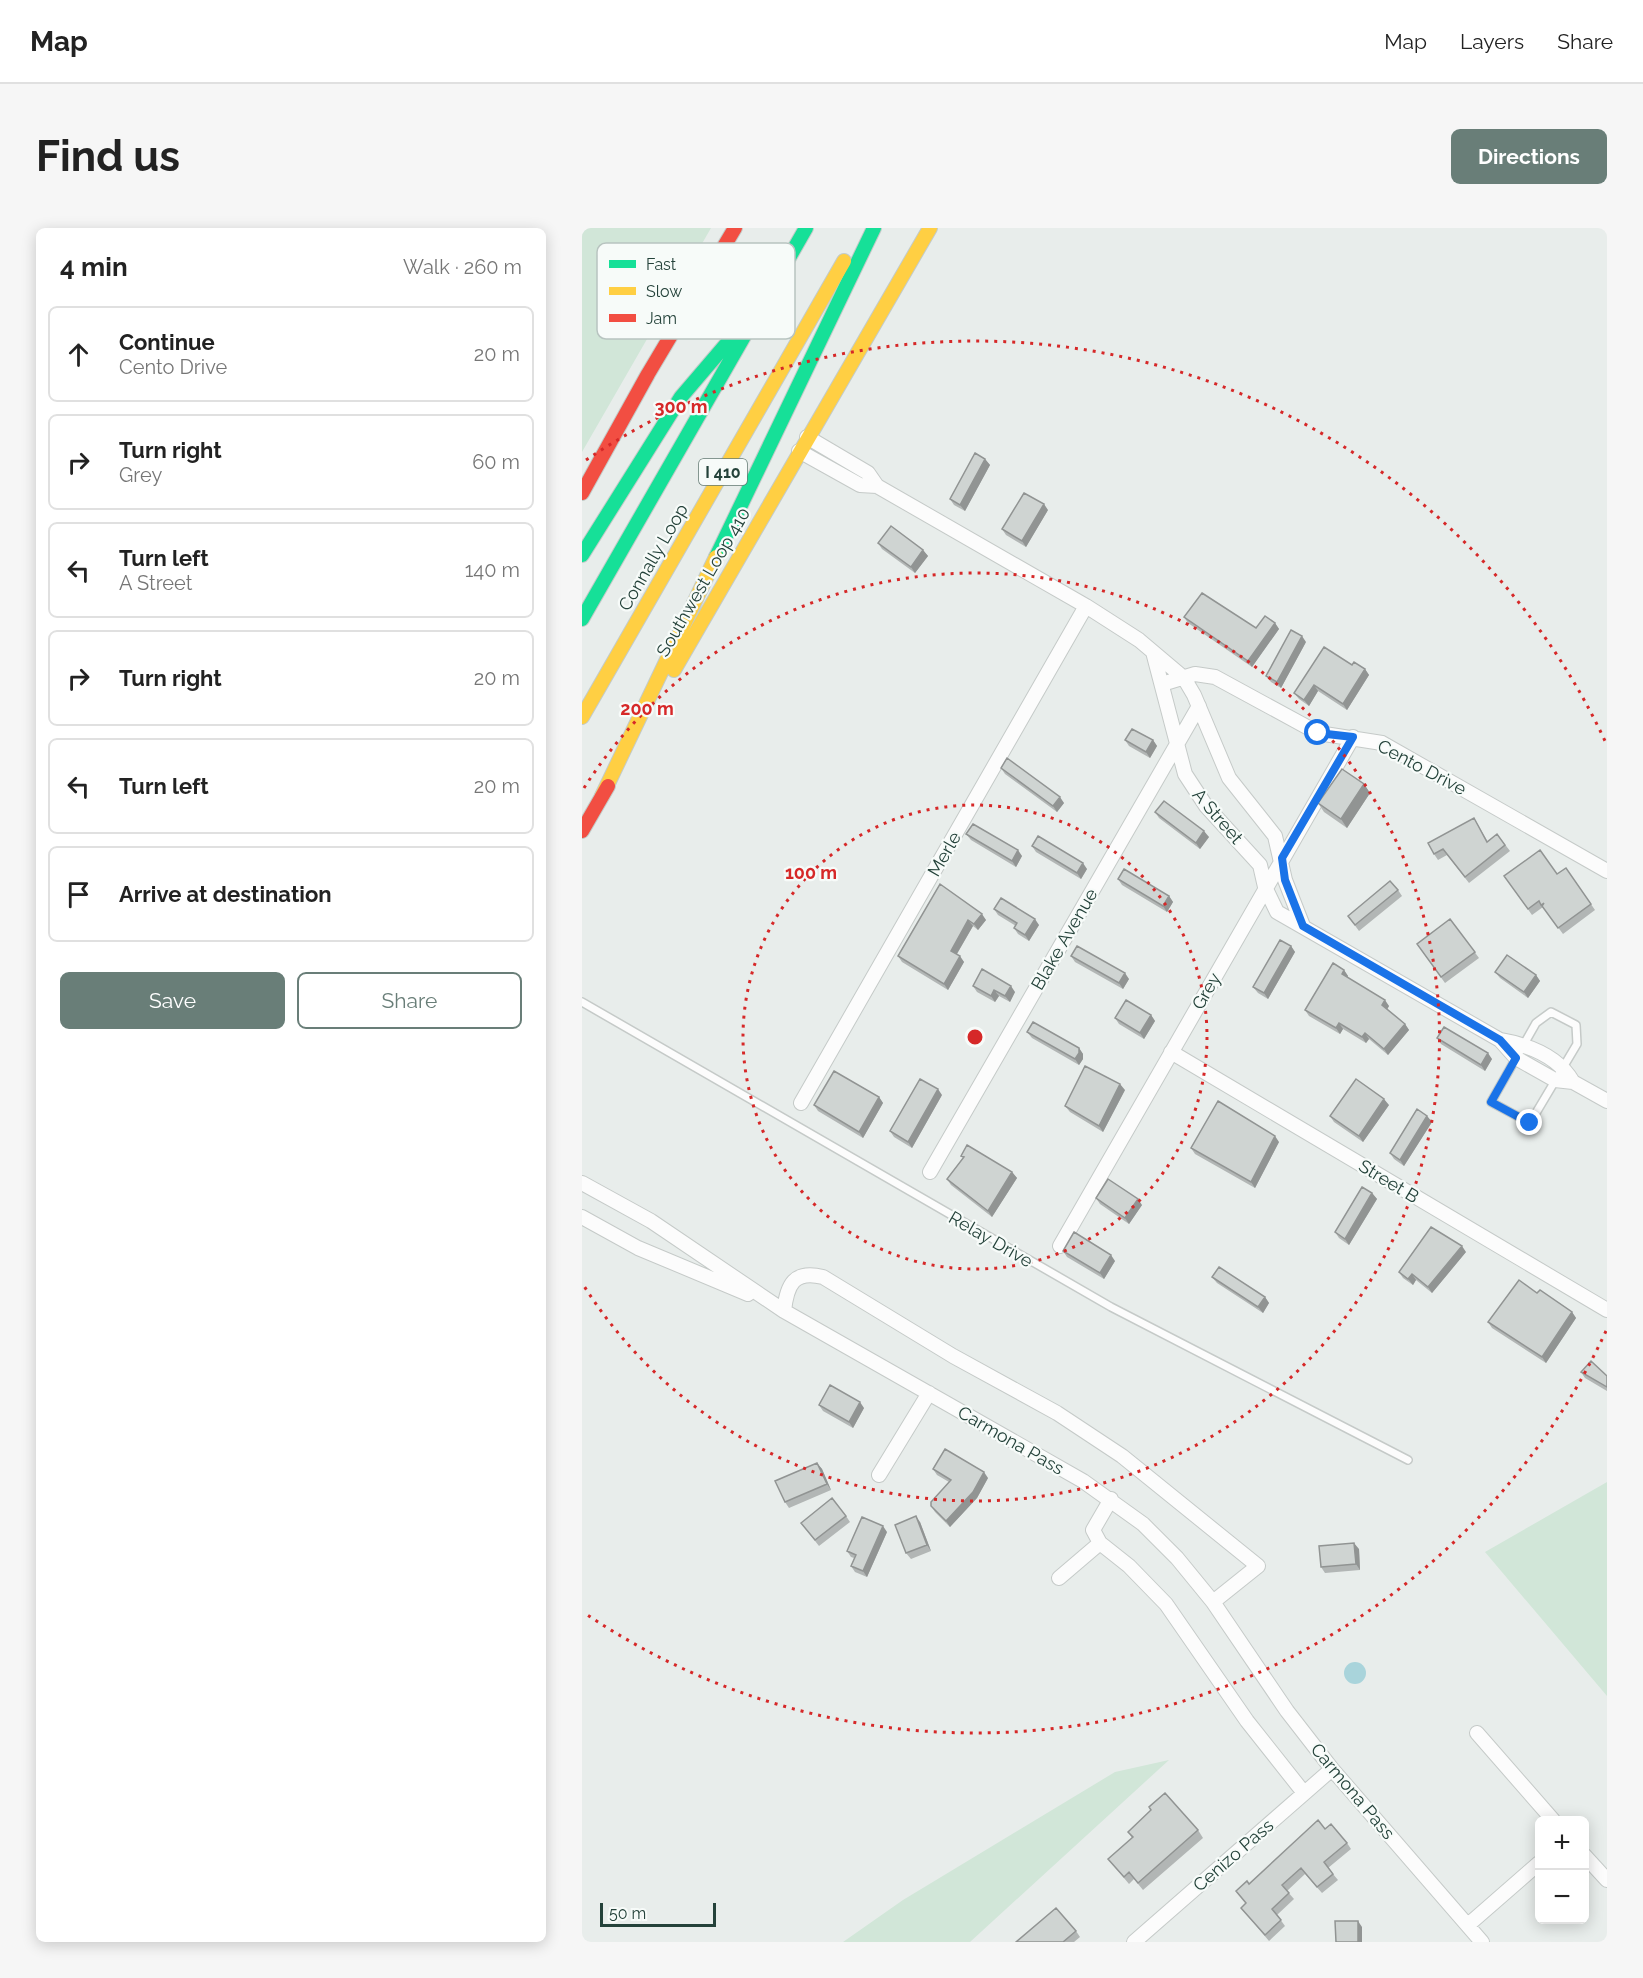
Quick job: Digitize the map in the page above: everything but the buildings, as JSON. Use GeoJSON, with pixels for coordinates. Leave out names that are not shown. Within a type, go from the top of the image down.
{"type":"FeatureCollection","features":[{"type":"Feature","properties":{"kind":"main road"},"geometry":{"type":"LineString","coordinates":[[726,243],[735,228]]}},
{"type":"Feature","properties":{"kind":"main road","name":"Connally Loop"},"geometry":{"type":"LineString","coordinates":[[795,248],[806,228]]}},
{"type":"Feature","properties":{"kind":"main road","name":"Connally Loop"},"geometry":{"type":"LineString","coordinates":[[582,717],[863,228]]}},
{"type":"Feature","properties":{"kind":"main road"},"geometry":{"type":"LineString","coordinates":[[602,796],[874,228]]}},
{"type":"Feature","properties":{"kind":"main road","name":"Southwest Loop 410"},"geometry":{"type":"LineString","coordinates":[[582,831],[807,437],[930,228]]}},
{"type":"Feature","properties":{"kind":"main road"},"geometry":{"type":"LineString","coordinates":[[582,493],[669,339]]}},
{"type":"Feature","properties":{"kind":"main road"},"geometry":{"type":"LineString","coordinates":[[582,555],[681,397],[730,339]]}},
{"type":"Feature","properties":{"kind":"main road","name":"Connally Loop"},"geometry":{"type":"LineString","coordinates":[[582,620],[743,339]]}},
{"type":"Feature","properties":{"kind":"street","name":"A Street"},"geometry":{"type":"LineString","coordinates":[[807,437],[868,473],[877,486],[1086,606],[1152,652],[1184,678],[1199,706],[1229,778],[1270,828],[1282,858],[1285,880],[1303,926]]}},
{"type":"Feature","properties":{"kind":"street","name":"A Street"},"geometry":{"type":"LineString","coordinates":[[799,452],[860,485],[877,486]]}},
{"type":"Feature","properties":{"kind":"street","name":"Merle"},"geometry":{"type":"LineString","coordinates":[[801,1103],[1086,606]]}},
{"type":"Feature","properties":{"kind":"street","name":"A Street"},"geometry":{"type":"LineString","coordinates":[[1152,652],[1185,774],[1194,789],[1260,865],[1264,887],[1277,912],[1500,1040],[1516,1058],[1555,1080],[1573,1082],[1607,1101]]}},
{"type":"Feature","properties":{"kind":"street","name":"Cento Drive"},"geometry":{"type":"LineString","coordinates":[[1162,684],[1195,675],[1215,677],[1318,733],[1382,743],[1607,871]]}},
{"type":"Feature","properties":{"kind":"street","name":"Blake Avenue"},"geometry":{"type":"LineString","coordinates":[[930,1172],[1199,706]]}},
{"type":"Feature","properties":{"kind":"street","name":"Grey"},"geometry":{"type":"LineString","coordinates":[[1060,1246],[1264,887],[1353,737]]}},
{"type":"Feature","properties":{"kind":"street","name":"A Street"},"geometry":{"type":"LineString","coordinates":[[1500,1040],[1524,1044],[1564,1066]]}},
{"type":"Feature","properties":{"kind":"street","name":"Street B"},"geometry":{"type":"LineString","coordinates":[[1171,1052],[1607,1310]]}},
{"type":"Feature","properties":{"kind":"street"},"geometry":{"type":"LineString","coordinates":[[1564,1066],[1573,1082]]}},
{"type":"Feature","properties":{"kind":"street","name":"Carmona Pass"},"geometry":{"type":"LineString","coordinates":[[582,1183],[651,1221],[784,1311],[1111,1499],[1143,1524],[1213,1602],[1287,1711],[1332,1768],[1482,1942]]}},
{"type":"Feature","properties":{"kind":"street","name":"Carmona Pass"},"geometry":{"type":"LineString","coordinates":[[582,1217],[638,1248],[784,1311]]}},
{"type":"Feature","properties":{"kind":"street"},"geometry":{"type":"LineString","coordinates":[[784,1311],[785,1296],[794,1280],[810,1274],[823,1277],[953,1356],[1057,1413],[1122,1456],[1258,1566],[1213,1602]]}},
{"type":"Feature","properties":{"kind":"street"},"geometry":{"type":"LineString","coordinates":[[879,1475],[929,1393]]}},
{"type":"Feature","properties":{"kind":"street"},"geometry":{"type":"LineString","coordinates":[[1111,1499],[1093,1530],[1101,1543],[1129,1566],[1166,1604],[1247,1721],[1304,1793]]}},
{"type":"Feature","properties":{"kind":"street"},"geometry":{"type":"LineString","coordinates":[[1059,1578],[1101,1543]]}},
{"type":"Feature","properties":{"kind":"street"},"geometry":{"type":"LineString","coordinates":[[1478,1733],[1549,1816]]}},
{"type":"Feature","properties":{"kind":"street","name":"Cenizo Pass"},"geometry":{"type":"LineString","coordinates":[[1134,1942],[1332,1768]]}},
{"type":"Feature","properties":{"kind":"street"},"geometry":{"type":"LineString","coordinates":[[1589,1861],[1607,1880]]}},
{"type":"Feature","properties":{"kind":"street"},"geometry":{"type":"LineString","coordinates":[[1468,1925],[1535,1866]]}},
{"type":"Feature","properties":{"kind":"lane","name":"Relay Drive"},"geometry":{"type":"LineString","coordinates":[[582,1002],[1111,1307],[1408,1460]]}},
{"type":"Feature","properties":{"kind":"lane"},"geometry":{"type":"LineString","coordinates":[[1551,1012],[1576,1025],[1577,1044],[1530,1123],[1491,1102],[1524,1044],[1536,1023],[1551,1012]]}},
{"type":"Feature","properties":{"kind":"green space"},"geometry":{"type":"Polygon","coordinates":[[[582,228],[711,228],[702,243],[597,243],[597,339],[647,339],[582,452],[582,228]]]}},
{"type":"Feature","properties":{"kind":"green space"},"geometry":{"type":"Polygon","coordinates":[[[1607,1482],[1607,1696],[1485,1552],[1607,1482]]]}},
{"type":"Feature","properties":{"kind":"green space"},"geometry":{"type":"Polygon","coordinates":[[[1169,1760],[970,1942],[843,1942],[903,1900],[1115,1772],[1169,1760]]]}},
{"type":"Feature","properties":{"kind":"water"},"geometry":{"type":"Polygon","coordinates":[[[1355,1662],[1365,1669],[1366,1673],[1359,1683],[1355,1684],[1345,1677],[1344,1673],[1351,1663],[1355,1662]]]}},
{"type":"Feature","properties":{"kind":"traffic: fast"},"geometry":{"type":"LineString","coordinates":[[795,247],[806,228]]}},
{"type":"Feature","properties":{"kind":"traffic: fast"},"geometry":{"type":"LineString","coordinates":[[716,557],[874,228]]}},
{"type":"Feature","properties":{"kind":"traffic: fast"},"geometry":{"type":"LineString","coordinates":[[582,619],[742,339]]}},
{"type":"Feature","properties":{"kind":"traffic: fast"},"geometry":{"type":"LineString","coordinates":[[582,555],[681,397],[728,342]]}},
{"type":"Feature","properties":{"kind":"traffic: slow"},"geometry":{"type":"LineString","coordinates":[[674,670],[930,228]]}},
{"type":"Feature","properties":{"kind":"traffic: slow"},"geometry":{"type":"LineString","coordinates":[[582,717],[844,261]]}},
{"type":"Feature","properties":{"kind":"traffic: slow"},"geometry":{"type":"LineString","coordinates":[[602,796],[716,557]]}},
{"type":"Feature","properties":{"kind":"traffic: jam"},"geometry":{"type":"LineString","coordinates":[[726,243],[735,228]]}},
{"type":"Feature","properties":{"kind":"traffic: jam"},"geometry":{"type":"LineString","coordinates":[[582,493],[669,339]]}},
{"type":"Feature","properties":{"kind":"traffic: jam"},"geometry":{"type":"LineString","coordinates":[[582,831],[608,786]]}},
{"type":"Feature","properties":{"kind":"route"},"geometry":{"type":"LineString","coordinates":[[1318,733],[1353,737],[1282,858],[1285,880],[1303,926],[1500,1040],[1516,1058],[1491,1102],[1530,1123]]}}]}
